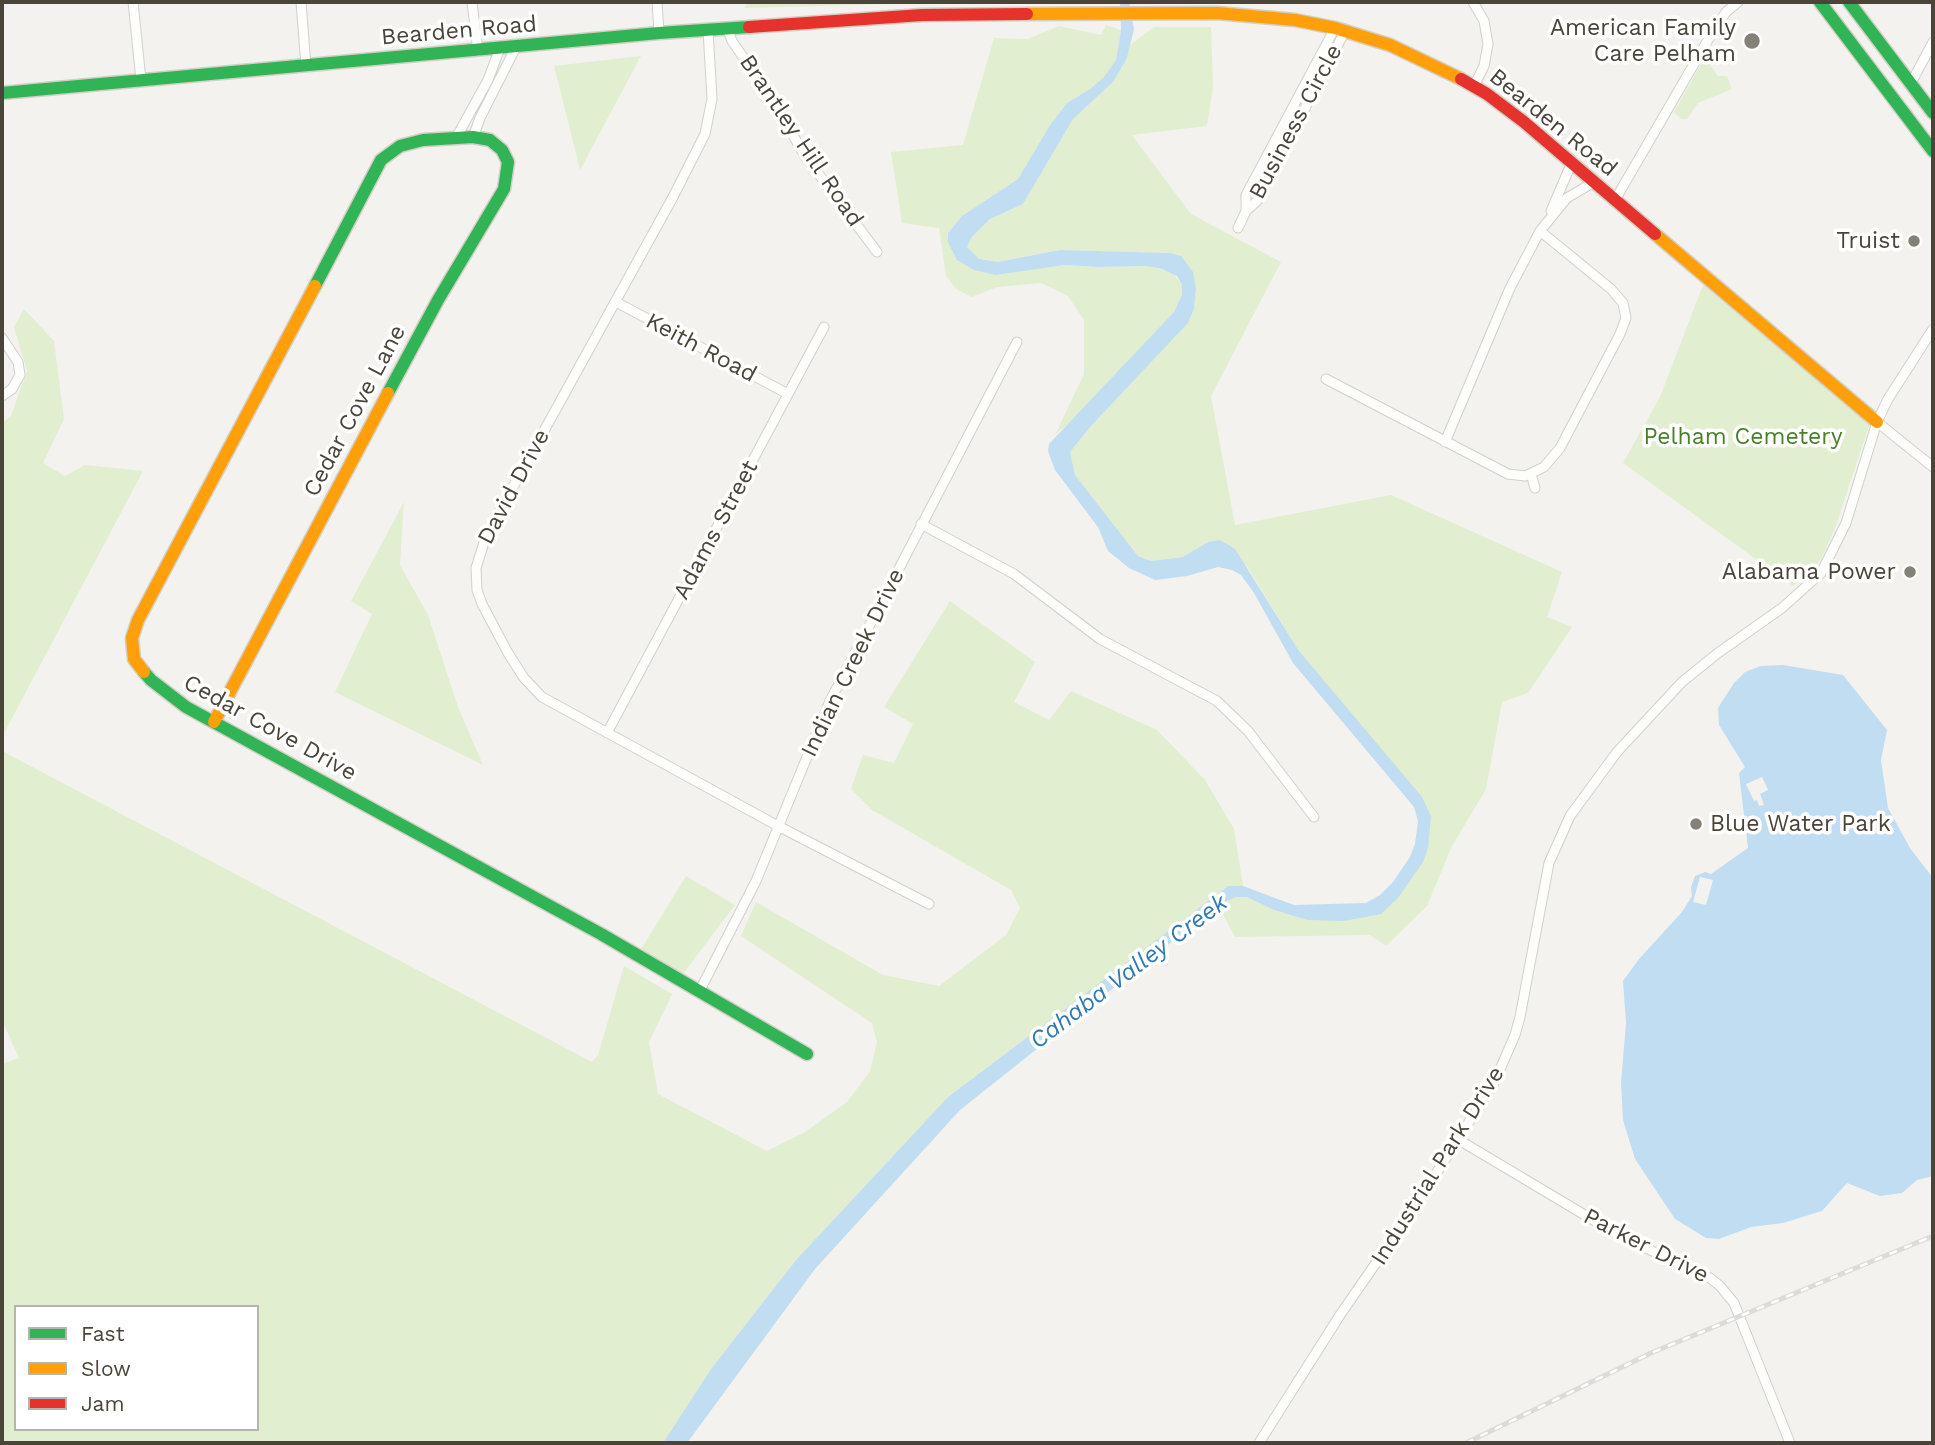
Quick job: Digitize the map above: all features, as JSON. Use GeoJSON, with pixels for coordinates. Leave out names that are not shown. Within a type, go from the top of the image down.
{"type":"FeatureCollection","features":[{"type":"Feature","properties":{"kind":"street"},"geometry":{"type":"LineString","coordinates":[[133,2],[141,80]]}},
{"type":"Feature","properties":{"kind":"street"},"geometry":{"type":"LineString","coordinates":[[300,2],[306,66]]}},
{"type":"Feature","properties":{"kind":"street"},"geometry":{"type":"LineString","coordinates":[[472,2],[478,51]]}},
{"type":"Feature","properties":{"kind":"street"},"geometry":{"type":"LineString","coordinates":[[657,2],[659,33]]}},
{"type":"Feature","properties":{"kind":"street"},"geometry":{"type":"LineString","coordinates":[[1473,2],[1484,21],[1488,44],[1484,66],[1474,86]]}},
{"type":"Feature","properties":{"kind":"street"},"geometry":{"type":"LineString","coordinates":[[1615,200],[1712,33],[1726,12],[1738,2]]}},
{"type":"Feature","properties":{"kind":"street"},"geometry":{"type":"LineString","coordinates":[[1820,2],[1933,151]]}},
{"type":"Feature","properties":{"kind":"street"},"geometry":{"type":"LineString","coordinates":[[1849,2],[1933,113]]}},
{"type":"Feature","properties":{"kind":"street","name":"Bearden Road"},"geometry":{"type":"LineString","coordinates":[[2,93],[659,33],[922,15],[1258,15],[1340,29],[1433,64],[1474,86],[1524,122],[1877,422]]}},
{"type":"Feature","properties":{"kind":"street","name":"Brantley Hill Road"},"geometry":{"type":"LineString","coordinates":[[727,28],[732,41],[774,102],[805,156],[877,252]]}},
{"type":"Feature","properties":{"kind":"street","name":"Business Circle"},"geometry":{"type":"LineString","coordinates":[[1238,228],[1246,211],[1246,195],[1340,29]]}},
{"type":"Feature","properties":{"kind":"street","name":"David Drive"},"geometry":{"type":"LineString","coordinates":[[708,30],[712,99],[705,134],[616,302],[486,536],[479,551],[475,576],[482,604],[524,678],[542,697],[778,826],[929,904]]}},
{"type":"Feature","properties":{"kind":"street"},"geometry":{"type":"LineString","coordinates":[[1894,100],[1910,85],[1933,41]]}},
{"type":"Feature","properties":{"kind":"street"},"geometry":{"type":"LineString","coordinates":[[473,137],[516,47]]}},
{"type":"Feature","properties":{"kind":"street"},"geometry":{"type":"LineString","coordinates":[[456,138],[488,80],[500,48]]}},
{"type":"Feature","properties":{"kind":"street","name":"Cedar Cove Drive"},"geometry":{"type":"LineString","coordinates":[[473,137],[410,143],[392,151],[381,160],[138,620],[131,646],[134,659],[140,669],[174,699],[700,990],[807,1054]]}},
{"type":"Feature","properties":{"kind":"street","name":"Cedar Cove Lane"},"geometry":{"type":"LineString","coordinates":[[214,722],[438,300],[504,189],[509,173],[506,155],[490,140],[473,137]]}},
{"type":"Feature","properties":{"kind":"street"},"geometry":{"type":"LineString","coordinates":[[1445,442],[1510,288],[1547,219],[1572,162]]}},
{"type":"Feature","properties":{"kind":"street"},"geometry":{"type":"LineString","coordinates":[[1547,219],[1567,198],[1594,182]]}},
{"type":"Feature","properties":{"kind":"street"},"geometry":{"type":"LineString","coordinates":[[1326,379],[1507,474],[1531,474],[1550,461],[1560,448],[1626,318],[1623,303],[1618,296],[1540,231]]}},
{"type":"Feature","properties":{"kind":"street","name":"Keith Road"},"geometry":{"type":"LineString","coordinates":[[616,302],[788,394]]}},
{"type":"Feature","properties":{"kind":"street","name":"Adams Street"},"geometry":{"type":"LineString","coordinates":[[607,733],[824,327]]}},
{"type":"Feature","properties":{"kind":"street","name":"Industrial Park Drive"},"geometry":{"type":"LineString","coordinates":[[1259,1443],[1340,1315],[1459,1140],[1494,1083],[1515,1035],[1544,881],[1555,846],[1566,824],[1617,752],[1682,682],[1782,608],[1821,573],[1846,523],[1877,422],[1888,399],[1933,329]]}},
{"type":"Feature","properties":{"kind":"street"},"geometry":{"type":"LineString","coordinates":[[2,396],[12,389],[20,375],[18,362],[3,339]]}},
{"type":"Feature","properties":{"kind":"street","name":"Indian Creek Drive"},"geometry":{"type":"LineString","coordinates":[[700,990],[756,881],[830,701],[1017,342]]}},
{"type":"Feature","properties":{"kind":"street"},"geometry":{"type":"LineString","coordinates":[[1877,422],[1933,467]]}},
{"type":"Feature","properties":{"kind":"street"},"geometry":{"type":"LineString","coordinates":[[1531,474],[1535,488]]}},
{"type":"Feature","properties":{"kind":"street"},"geometry":{"type":"LineString","coordinates":[[921,524],[1014,574],[1100,639],[1217,701],[1248,731],[1314,817]]}},
{"type":"Feature","properties":{"kind":"street","name":"Parker Drive"},"geometry":{"type":"LineString","coordinates":[[1459,1140],[1607,1229],[1710,1278],[1720,1286],[1734,1303],[1790,1443]]}},
{"type":"Feature","properties":{"kind":"green space"},"geometry":{"type":"Polygon","coordinates":[[[747,2],[963,2],[745,8],[747,2]]]}},
{"type":"Feature","properties":{"kind":"green space"},"geometry":{"type":"Polygon","coordinates":[[[1106,25],[1121,30],[1116,61],[1104,77],[1067,103],[1050,125],[1018,179],[962,216],[948,233],[996,275],[1065,265],[1146,266],[1172,272],[1182,285],[1182,296],[1174,312],[1076,417],[1055,435],[1084,374],[1084,320],[1068,296],[1041,283],[997,287],[972,297],[956,289],[946,276],[939,228],[902,223],[891,152],[963,145],[994,38],[1028,39],[1059,26],[1101,35],[1106,25]]]}},
{"type":"Feature","properties":{"kind":"green space"},"geometry":{"type":"Polygon","coordinates":[[[1154,27],[1211,27],[1213,86],[1207,126],[1132,135],[1191,214],[1281,262],[1211,396],[1235,525],[1391,495],[1562,572],[1547,617],[1572,627],[1528,693],[1502,702],[1486,789],[1451,848],[1427,906],[1386,946],[1370,935],[1235,937],[1218,905],[1236,897],[1247,897],[1274,910],[1307,920],[1398,898],[1431,815],[1299,651],[1247,566],[1208,542],[1184,557],[1151,561],[1138,556],[1075,475],[1070,452],[1188,323],[1194,309],[1196,289],[1170,253],[1060,250],[998,262],[979,259],[966,247],[990,219],[1023,204],[1073,119],[1113,82],[1127,58],[1130,45],[1154,27]]]}},
{"type":"Feature","properties":{"kind":"green space"},"geometry":{"type":"Polygon","coordinates":[[[641,56],[580,170],[554,66],[641,56]]]}},
{"type":"Feature","properties":{"kind":"green space"},"geometry":{"type":"Polygon","coordinates":[[[1703,61],[1709,63],[1718,76],[1727,76],[1732,89],[1698,103],[1687,119],[1681,119],[1674,112],[1703,61]]]}},
{"type":"Feature","properties":{"kind":"green space","name":"Pelham Cemetery"},"geometry":{"type":"Polygon","coordinates":[[[1703,285],[1870,423],[1835,528],[1820,561],[1793,586],[1623,463],[1660,397],[1703,285]]]}},
{"type":"Feature","properties":{"kind":"green space"},"geometry":{"type":"Polygon","coordinates":[[[24,309],[54,341],[64,419],[43,463],[65,476],[85,465],[143,471],[2,737],[2,423],[11,416],[27,371],[14,327],[24,309]]]}},
{"type":"Feature","properties":{"kind":"green space"},"geometry":{"type":"Polygon","coordinates":[[[404,502],[400,565],[428,615],[458,707],[483,765],[335,692],[372,614],[351,601],[404,502]]]}},
{"type":"Feature","properties":{"kind":"green space"},"geometry":{"type":"Polygon","coordinates":[[[950,601],[1035,662],[1014,702],[1049,720],[1071,691],[1157,730],[1205,780],[1234,829],[1243,886],[1228,886],[948,1097],[796,1260],[711,1369],[663,1443],[2,1443],[2,1064],[19,1058],[2,1020],[2,751],[592,1062],[598,1055],[624,966],[672,994],[649,1042],[658,1094],[767,1151],[805,1132],[847,1102],[870,1071],[877,1042],[872,1023],[741,936],[756,902],[883,975],[939,986],[1006,935],[1020,908],[1011,890],[872,810],[851,789],[863,755],[894,763],[913,724],[884,707],[950,601]]]}},
{"type":"Feature","properties":{"kind":"green space"},"geometry":{"type":"Polygon","coordinates":[[[686,876],[735,905],[682,975],[640,951],[686,876]]]}},
{"type":"Feature","properties":{"kind":"water","name":"Cahaba Valley Creek"},"geometry":{"type":"Polygon","coordinates":[[[1120,2],[1129,2],[1134,29],[1127,58],[1113,82],[1073,119],[1023,204],[990,219],[971,238],[967,247],[979,259],[998,262],[1060,250],[1170,253],[1181,256],[1193,272],[1196,289],[1194,309],[1188,323],[1070,452],[1075,475],[1138,556],[1151,561],[1183,557],[1208,542],[1220,540],[1235,549],[1299,651],[1422,797],[1431,816],[1428,848],[1423,862],[1398,898],[1381,914],[1344,921],[1307,920],[1274,910],[1247,897],[1236,897],[1218,905],[960,1110],[815,1269],[687,1443],[663,1443],[711,1369],[796,1260],[948,1097],[1228,886],[1243,886],[1294,905],[1366,903],[1380,895],[1393,882],[1410,857],[1415,844],[1418,821],[1414,807],[1293,663],[1241,575],[1218,567],[1187,576],[1155,580],[1129,568],[1108,551],[1098,527],[1055,470],[1048,451],[1049,444],[1174,312],[1182,295],[1182,285],[1177,276],[1146,266],[1065,265],[996,275],[974,270],[957,260],[948,242],[948,233],[962,216],[1018,179],[1050,125],[1067,103],[1104,77],[1116,60],[1121,30],[1120,2]]]}},
{"type":"Feature","properties":{"kind":"water","name":"Blue Water Park"},"geometry":{"type":"Polygon","coordinates":[[[1783,665],[1843,675],[1887,730],[1881,760],[1888,808],[1910,848],[1933,878],[1933,1176],[1917,1180],[1902,1193],[1880,1196],[1847,1183],[1822,1211],[1783,1223],[1751,1227],[1719,1239],[1706,1238],[1675,1219],[1635,1159],[1623,1120],[1621,1083],[1626,1023],[1623,981],[1639,959],[1682,912],[1692,896],[1691,887],[1695,876],[1705,872],[1711,874],[1748,848],[1739,773],[1745,767],[1719,725],[1718,708],[1734,683],[1745,672],[1761,666],[1783,665]]]}},
{"type":"Feature","properties":{"kind":"pier"},"geometry":{"type":"Polygon","coordinates":[[[1762,777],[1768,790],[1760,794],[1764,805],[1759,806],[1746,784],[1762,777]]]}},
{"type":"Feature","properties":{"kind":"pier"},"geometry":{"type":"Polygon","coordinates":[[[1700,877],[1713,880],[1706,905],[1693,902],[1700,877]]]}},
{"type":"Feature","properties":{"kind":"railway"},"geometry":{"type":"LineString","coordinates":[[1466,1443],[1651,1353],[1933,1236]]}},
{"type":"Feature","properties":{"kind":"traffic: fast"},"geometry":{"type":"LineString","coordinates":[[1820,2],[1933,151]]}},
{"type":"Feature","properties":{"kind":"traffic: fast"},"geometry":{"type":"LineString","coordinates":[[1849,2],[1933,113]]}},
{"type":"Feature","properties":{"kind":"traffic: fast"},"geometry":{"type":"LineString","coordinates":[[2,93],[749,27]]}},
{"type":"Feature","properties":{"kind":"traffic: fast"},"geometry":{"type":"LineString","coordinates":[[315,286],[381,160],[400,146],[423,140],[473,137],[490,140],[502,150],[508,162],[504,189],[438,300],[388,393]]}},
{"type":"Feature","properties":{"kind":"traffic: fast"},"geometry":{"type":"LineString","coordinates":[[144,672],[186,707],[601,934],[807,1054]]}},
{"type":"Feature","properties":{"kind":"traffic: slow"},"geometry":{"type":"LineString","coordinates":[[1027,14],[1217,13],[1295,20],[1335,28],[1390,45],[1461,79]]}},
{"type":"Feature","properties":{"kind":"traffic: slow"},"geometry":{"type":"LineString","coordinates":[[1655,234],[1877,422]]}},
{"type":"Feature","properties":{"kind":"traffic: slow"},"geometry":{"type":"LineString","coordinates":[[144,672],[134,659],[132,638],[138,620],[315,286]]}},
{"type":"Feature","properties":{"kind":"traffic: slow"},"geometry":{"type":"LineString","coordinates":[[214,722],[388,393]]}},
{"type":"Feature","properties":{"kind":"traffic: jam"},"geometry":{"type":"LineString","coordinates":[[749,27],[922,15],[1027,14]]}},
{"type":"Feature","properties":{"kind":"traffic: jam"},"geometry":{"type":"LineString","coordinates":[[1461,79],[1487,94],[1524,122],[1655,234]]}},
{"type":"Feature","properties":{"kind":"place","name":"American Family Care Pelham"},"geometry":{"type":"Point","coordinates":[1752,41]}},
{"type":"Feature","properties":{"kind":"place","name":"Truist"},"geometry":{"type":"Point","coordinates":[1914,241]}},
{"type":"Feature","properties":{"kind":"place","name":"Alabama Power"},"geometry":{"type":"Point","coordinates":[1910,572]}},
{"type":"Feature","properties":{"kind":"place","name":"Blue Water Park"},"geometry":{"type":"Point","coordinates":[1696,824]}}]}
